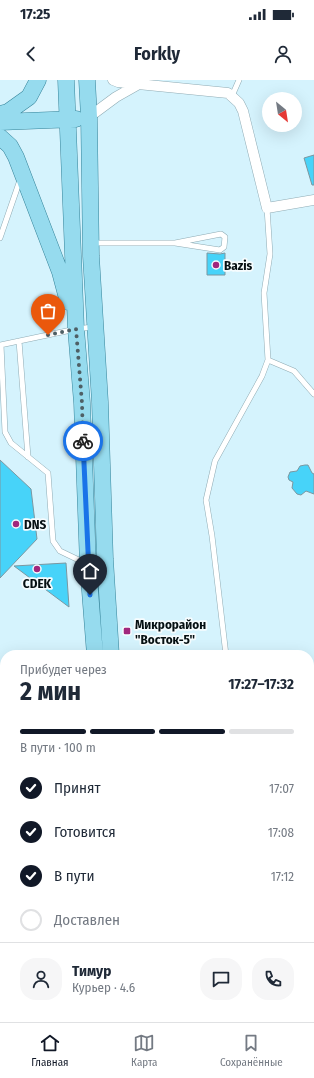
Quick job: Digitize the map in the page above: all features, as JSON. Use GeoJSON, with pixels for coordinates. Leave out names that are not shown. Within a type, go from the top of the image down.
{"type":"FeatureCollection","features":[{"type":"Feature","properties":{"kind":"main road"},"geometry":{"type":"LineString","coordinates":[[0,114],[8,112],[29,97],[38,80]]}},
{"type":"Feature","properties":{"kind":"main road"},"geometry":{"type":"LineString","coordinates":[[66,80],[76,329],[82,403],[88,564],[95,650]]}},
{"type":"Feature","properties":{"kind":"main road"},"geometry":{"type":"LineString","coordinates":[[87,80],[91,256],[100,402],[105,560],[111,650]]}},
{"type":"Feature","properties":{"kind":"main road"},"geometry":{"type":"LineString","coordinates":[[0,122],[67,120],[89,117]]}},
{"type":"Feature","properties":{"kind":"main road"},"geometry":{"type":"LineString","coordinates":[[0,137],[10,146],[60,272],[76,329]]}},
{"type":"Feature","properties":{"kind":"street"},"geometry":{"type":"LineString","coordinates":[[113,80],[118,82],[228,93],[239,103],[243,111],[267,208],[314,200]]}},
{"type":"Feature","properties":{"kind":"street"},"geometry":{"type":"LineString","coordinates":[[89,117],[116,97],[139,84]]}},
{"type":"Feature","properties":{"kind":"lane"},"geometry":{"type":"LineString","coordinates":[[232,96],[239,80]]}},
{"type":"Feature","properties":{"kind":"lane"},"geometry":{"type":"LineString","coordinates":[[0,238],[22,176]]}},
{"type":"Feature","properties":{"kind":"lane"},"geometry":{"type":"LineString","coordinates":[[225,650],[212,536],[206,500],[215,461],[262,376],[268,360],[264,293],[270,254],[267,208]]}},
{"type":"Feature","properties":{"kind":"lane"},"geometry":{"type":"LineString","coordinates":[[91,243],[175,243],[220,250],[224,247],[225,237],[221,234],[175,243]]}},
{"type":"Feature","properties":{"kind":"lane"},"geometry":{"type":"LineString","coordinates":[[88,564],[60,552],[53,541],[48,473],[11,443],[5,432],[0,345],[76,329],[95,327]]}},
{"type":"Feature","properties":{"kind":"lane"},"geometry":{"type":"LineString","coordinates":[[19,341],[28,457]]}},
{"type":"Feature","properties":{"kind":"lane"},"geometry":{"type":"LineString","coordinates":[[268,360],[294,371],[314,394]]}},
{"type":"Feature","properties":{"kind":"building"},"geometry":{"type":"Polygon","coordinates":[[[314,155],[314,185],[312,185],[304,158],[314,155]]]}},
{"type":"Feature","properties":{"kind":"building"},"geometry":{"type":"Polygon","coordinates":[[[207,253],[225,253],[225,275],[207,275],[207,253]]]}},
{"type":"Feature","properties":{"kind":"building"},"geometry":{"type":"Polygon","coordinates":[[[0,460],[31,489],[37,539],[0,578],[0,460]]]}},
{"type":"Feature","properties":{"kind":"building"},"geometry":{"type":"Polygon","coordinates":[[[308,465],[314,474],[314,494],[306,491],[301,495],[297,494],[292,488],[293,482],[289,480],[288,477],[290,472],[297,471],[300,466],[308,465]]]}},
{"type":"Feature","properties":{"kind":"building"},"geometry":{"type":"Polygon","coordinates":[[[66,563],[69,607],[14,566],[66,563]]]}},
{"type":"Feature","properties":{"kind":"way so far"},"geometry":{"type":"LineString","coordinates":[[48,335],[76,329],[82,403],[83,441]]}},
{"type":"Feature","properties":{"kind":"place","name":"Bazis"},"geometry":{"type":"Point","coordinates":[216,265]}},
{"type":"Feature","properties":{"kind":"place","name":"DNS"},"geometry":{"type":"Point","coordinates":[16,524]}},
{"type":"Feature","properties":{"kind":"place","name":"CDEK"},"geometry":{"type":"Point","coordinates":[37,569]}},
{"type":"Feature","properties":{"kind":"place","name":"Микрорайон \"Восток-5\""},"geometry":{"type":"Point","coordinates":[127,631]}},
{"type":"Feature","properties":{"kind":"route"},"geometry":{"type":"LineString","coordinates":[[83,441],[90,595]]}}]}
